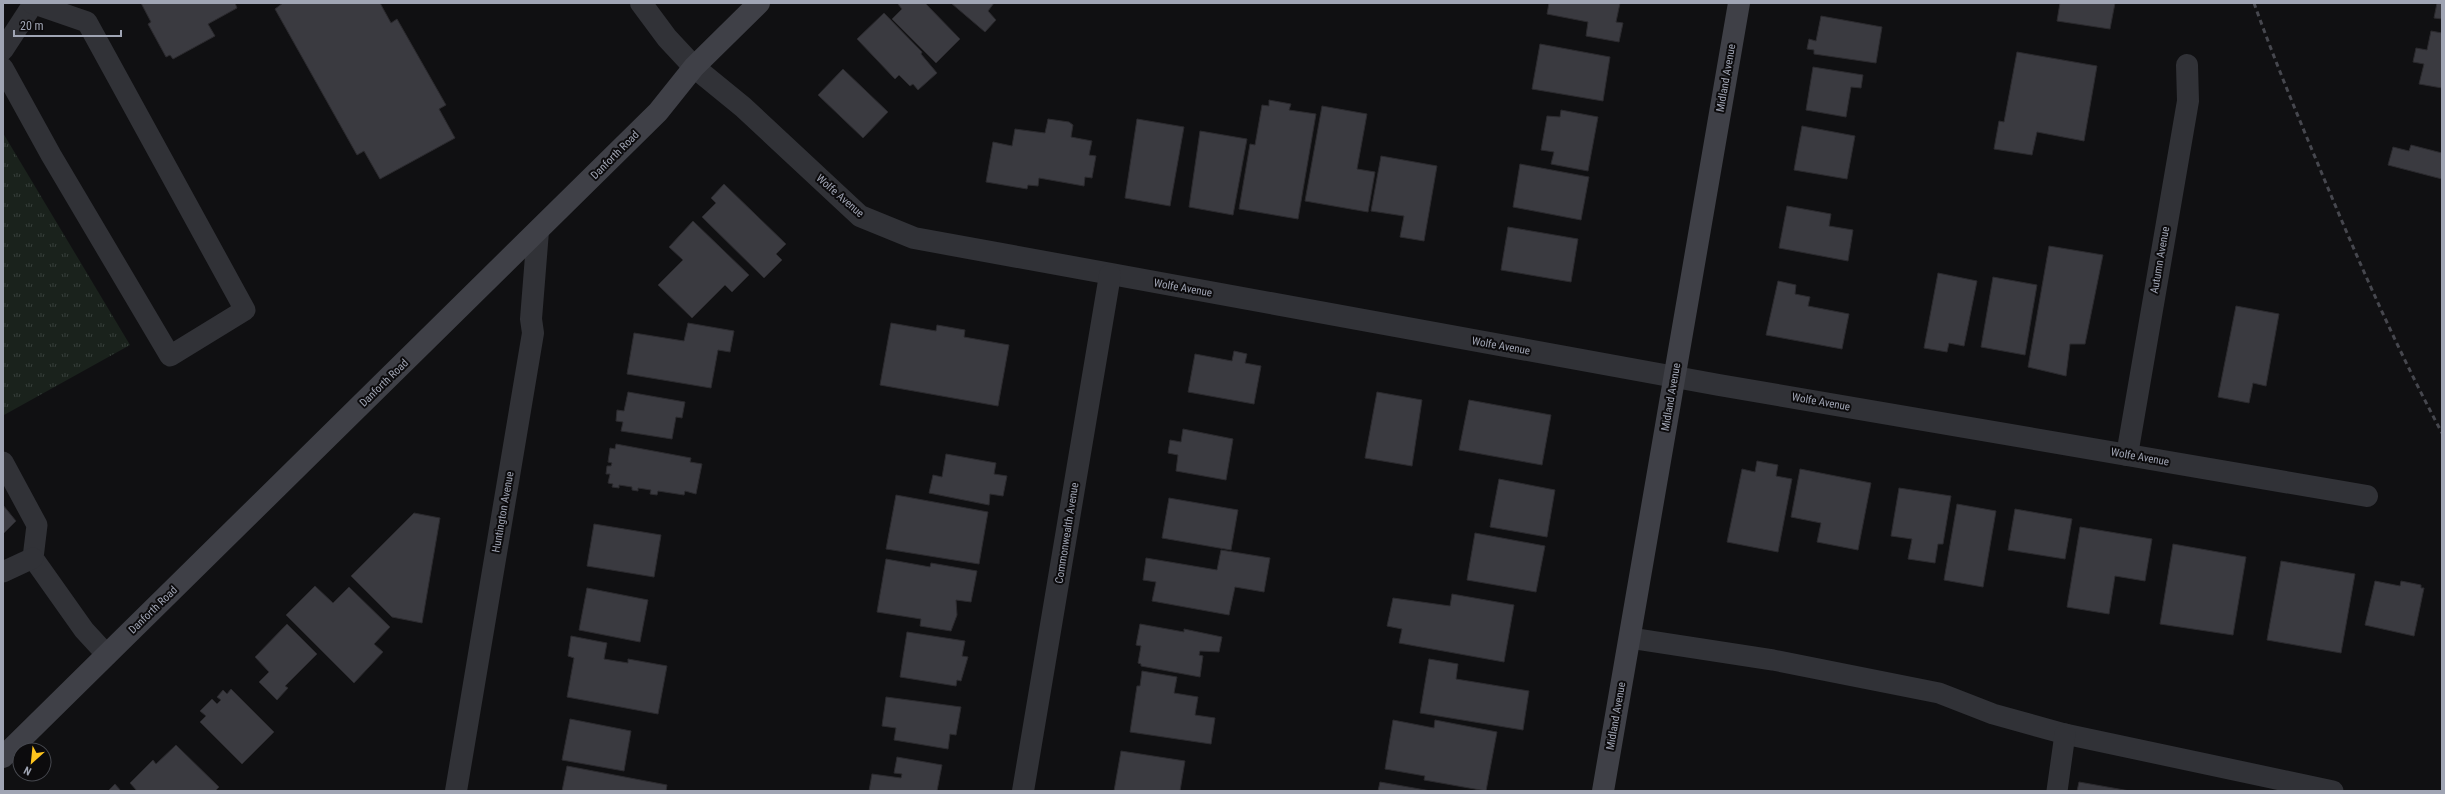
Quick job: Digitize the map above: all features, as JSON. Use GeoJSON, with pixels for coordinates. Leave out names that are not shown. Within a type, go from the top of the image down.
{"type":"FeatureCollection","features":[{"type":"Feature","properties":{"kind":"main road","name":"Danforth Road"},"geometry":{"type":"LineString","coordinates":[[3,757],[658,112],[694,67],[759,3]]}},
{"type":"Feature","properties":{"kind":"main road","name":"Midland Avenue"},"geometry":{"type":"LineString","coordinates":[[1603,791],[1739,3]]}},
{"type":"Feature","properties":{"kind":"street","name":"Wolfe Avenue"},"geometry":{"type":"LineString","coordinates":[[641,3],[667,38],[694,67],[743,107],[860,216],[914,238],[1110,275],[1675,376],[2367,496]]}},
{"type":"Feature","properties":{"kind":"street","name":"Autumn Avenue"},"geometry":{"type":"LineString","coordinates":[[2127,455],[2188,101],[2186,65]]}},
{"type":"Feature","properties":{"kind":"street","name":"Huntington Avenue"},"geometry":{"type":"LineString","coordinates":[[456,791],[533,333],[531,319],[538,231]]}},
{"type":"Feature","properties":{"kind":"street","name":"Commonwealth Avenue"},"geometry":{"type":"LineString","coordinates":[[1023,791],[1110,275]]}},
{"type":"Feature","properties":{"kind":"lane"},"geometry":{"type":"LineString","coordinates":[[3,50],[33,3],[87,22],[245,310],[170,356],[51,155],[3,68]]}},
{"type":"Feature","properties":{"kind":"lane"},"geometry":{"type":"LineString","coordinates":[[3,462],[37,525],[33,558],[84,630],[107,655]]}},
{"type":"Feature","properties":{"kind":"lane"},"geometry":{"type":"LineString","coordinates":[[3,572],[33,558]]}},
{"type":"Feature","properties":{"kind":"lane"},"geometry":{"type":"LineString","coordinates":[[1630,638],[1773,660],[1938,693],[1993,714],[2065,734],[2333,791]]}},
{"type":"Feature","properties":{"kind":"lane"},"geometry":{"type":"LineString","coordinates":[[2057,791],[2065,734]]}},
{"type":"Feature","properties":{"kind":"green space"},"geometry":{"type":"Polygon","coordinates":[[[3,133],[130,345],[4,415],[3,413],[3,133]]]}},
{"type":"Feature","properties":{"kind":"building"},"geometry":{"type":"Polygon","coordinates":[[[141,3],[235,3],[237,8],[208,24],[215,36],[173,59],[170,55],[166,57],[148,24],[151,22],[141,3]]]}},
{"type":"Feature","properties":{"kind":"building"},"geometry":{"type":"Polygon","coordinates":[[[283,3],[380,3],[391,23],[397,19],[446,105],[439,109],[455,138],[380,179],[364,151],[357,155],[275,9],[283,3]]]}},
{"type":"Feature","properties":{"kind":"building"},"geometry":{"type":"Polygon","coordinates":[[[925,3],[960,39],[936,63],[892,19],[902,9],[898,4],[925,3]]]}},
{"type":"Feature","properties":{"kind":"building"},"geometry":{"type":"Polygon","coordinates":[[[951,3],[994,3],[988,11],[996,20],[985,32],[951,3]]]}},
{"type":"Feature","properties":{"kind":"building"},"geometry":{"type":"Polygon","coordinates":[[[1549,3],[1620,3],[1616,22],[1623,23],[1619,42],[1586,36],[1588,22],[1547,14],[1549,3]]]}},
{"type":"Feature","properties":{"kind":"building"},"geometry":{"type":"Polygon","coordinates":[[[2060,3],[2115,3],[2110,29],[2057,21],[2060,3]]]}},
{"type":"Feature","properties":{"kind":"building"},"geometry":{"type":"Polygon","coordinates":[[[2437,3],[2442,3],[2442,19],[2434,18],[2437,3]]]}},
{"type":"Feature","properties":{"kind":"building"},"geometry":{"type":"Polygon","coordinates":[[[884,13],[922,52],[921,54],[937,73],[918,90],[913,84],[910,86],[899,75],[895,79],[857,39],[884,13]]]}},
{"type":"Feature","properties":{"kind":"building"},"geometry":{"type":"Polygon","coordinates":[[[1821,16],[1882,27],[1876,63],[1814,54],[1814,50],[1807,49],[1809,39],[1816,41],[1821,16]]]}},
{"type":"Feature","properties":{"kind":"building"},"geometry":{"type":"Polygon","coordinates":[[[2431,31],[2442,33],[2442,88],[2419,84],[2424,64],[2413,62],[2416,48],[2427,50],[2431,31]]]}},
{"type":"Feature","properties":{"kind":"building"},"geometry":{"type":"Polygon","coordinates":[[[1540,44],[1610,57],[1603,101],[1532,89],[1540,44]]]}},
{"type":"Feature","properties":{"kind":"building"},"geometry":{"type":"Polygon","coordinates":[[[2017,52],[2097,66],[2084,141],[2037,132],[2032,155],[1994,149],[1999,121],[2004,122],[2017,52]]]}},
{"type":"Feature","properties":{"kind":"building"},"geometry":{"type":"Polygon","coordinates":[[[1813,67],[1863,75],[1861,88],[1851,87],[1846,117],[1806,110],[1813,67]]]}},
{"type":"Feature","properties":{"kind":"building"},"geometry":{"type":"Polygon","coordinates":[[[843,69],[888,112],[863,138],[818,95],[843,69]]]}},
{"type":"Feature","properties":{"kind":"building"},"geometry":{"type":"Polygon","coordinates":[[[1269,100],[1291,104],[1289,110],[1316,114],[1298,219],[1239,209],[1250,144],[1255,145],[1262,105],[1269,106],[1269,100]]]}},
{"type":"Feature","properties":{"kind":"building"},"geometry":{"type":"Polygon","coordinates":[[[1322,106],[1367,114],[1357,169],[1375,172],[1368,212],[1305,201],[1322,106]]]}},
{"type":"Feature","properties":{"kind":"building"},"geometry":{"type":"Polygon","coordinates":[[[1561,110],[1598,117],[1588,171],[1551,164],[1554,152],[1541,150],[1547,116],[1560,117],[1561,110]]]}},
{"type":"Feature","properties":{"kind":"building"},"geometry":{"type":"Polygon","coordinates":[[[1048,119],[1069,122],[1073,125],[1071,137],[1092,141],[1089,155],[1096,156],[1092,178],[1085,177],[1084,186],[1039,178],[1038,186],[1028,185],[1027,189],[986,182],[993,142],[1012,146],[1015,129],[1045,133],[1048,119]]]}},
{"type":"Feature","properties":{"kind":"building"},"geometry":{"type":"Polygon","coordinates":[[[1137,119],[1184,127],[1170,206],[1125,198],[1137,119]]]}},
{"type":"Feature","properties":{"kind":"building"},"geometry":{"type":"Polygon","coordinates":[[[1802,126],[1855,136],[1847,179],[1794,170],[1802,126]]]}},
{"type":"Feature","properties":{"kind":"building"},"geometry":{"type":"Polygon","coordinates":[[[1200,131],[1247,139],[1233,215],[1189,207],[1200,131]]]}},
{"type":"Feature","properties":{"kind":"building"},"geometry":{"type":"Polygon","coordinates":[[[2411,145],[2442,153],[2442,179],[2388,165],[2393,147],[2409,151],[2411,145]]]}},
{"type":"Feature","properties":{"kind":"building"},"geometry":{"type":"Polygon","coordinates":[[[1381,156],[1437,166],[1424,241],[1400,237],[1404,216],[1371,211],[1381,156]]]}},
{"type":"Feature","properties":{"kind":"building"},"geometry":{"type":"Polygon","coordinates":[[[1520,164],[1589,177],[1581,220],[1513,207],[1520,164]]]}},
{"type":"Feature","properties":{"kind":"building"},"geometry":{"type":"Polygon","coordinates":[[[724,184],[786,244],[776,254],[782,260],[764,278],[702,217],[716,203],[711,198],[724,184]]]}},
{"type":"Feature","properties":{"kind":"building"},"geometry":{"type":"Polygon","coordinates":[[[1787,206],[1831,214],[1829,226],[1853,230],[1848,261],[1779,248],[1787,206]]]}},
{"type":"Feature","properties":{"kind":"building"},"geometry":{"type":"Polygon","coordinates":[[[693,221],[749,275],[732,292],[725,285],[692,318],[658,285],[683,260],[669,247],[693,221]]]}},
{"type":"Feature","properties":{"kind":"building"},"geometry":{"type":"Polygon","coordinates":[[[1508,227],[1578,239],[1571,282],[1501,270],[1508,227]]]}},
{"type":"Feature","properties":{"kind":"building"},"geometry":{"type":"Polygon","coordinates":[[[2049,246],[2103,255],[2085,344],[2070,344],[2066,376],[2028,367],[2049,246]]]}},
{"type":"Feature","properties":{"kind":"building"},"geometry":{"type":"Polygon","coordinates":[[[1938,273],[1977,281],[1964,346],[1949,343],[1947,352],[1924,348],[1938,273]]]}},
{"type":"Feature","properties":{"kind":"building"},"geometry":{"type":"Polygon","coordinates":[[[1993,277],[2037,285],[2025,355],[1981,347],[1993,277]]]}},
{"type":"Feature","properties":{"kind":"building"},"geometry":{"type":"Polygon","coordinates":[[[1778,281],[1796,285],[1795,294],[1810,297],[1808,306],[1849,314],[1842,349],[1766,335],[1778,281]]]}},
{"type":"Feature","properties":{"kind":"building"},"geometry":{"type":"Polygon","coordinates":[[[2236,306],[2279,314],[2266,386],[2253,383],[2249,403],[2218,397],[2236,306]]]}},
{"type":"Feature","properties":{"kind":"building"},"geometry":{"type":"Polygon","coordinates":[[[688,323],[734,331],[730,352],[718,350],[711,388],[627,374],[634,333],[684,341],[688,323]]]}},
{"type":"Feature","properties":{"kind":"building"},"geometry":{"type":"Polygon","coordinates":[[[891,323],[936,331],[937,325],[965,330],[964,337],[1009,345],[998,406],[880,385],[891,323]]]}},
{"type":"Feature","properties":{"kind":"building"},"geometry":{"type":"Polygon","coordinates":[[[1234,351],[1247,354],[1245,363],[1261,366],[1254,404],[1188,392],[1195,354],[1232,361],[1234,351]]]}},
{"type":"Feature","properties":{"kind":"building"},"geometry":{"type":"Polygon","coordinates":[[[628,392],[685,402],[682,418],[676,417],[672,439],[621,431],[623,422],[616,421],[617,410],[624,411],[628,392]]]}},
{"type":"Feature","properties":{"kind":"building"},"geometry":{"type":"Polygon","coordinates":[[[1377,392],[1422,400],[1412,466],[1365,458],[1377,392]]]}},
{"type":"Feature","properties":{"kind":"building"},"geometry":{"type":"Polygon","coordinates":[[[1469,400],[1551,415],[1542,465],[1459,450],[1469,400]]]}},
{"type":"Feature","properties":{"kind":"building"},"geometry":{"type":"Polygon","coordinates":[[[1183,429],[1233,439],[1226,480],[1176,471],[1178,455],[1168,453],[1170,440],[1181,442],[1183,429]]]}},
{"type":"Feature","properties":{"kind":"building"},"geometry":{"type":"Polygon","coordinates":[[[616,444],[691,458],[690,462],[702,464],[696,494],[685,491],[684,495],[658,491],[657,495],[650,494],[651,490],[638,488],[638,491],[632,490],[632,487],[619,485],[619,488],[612,487],[613,484],[608,483],[610,474],[606,474],[607,466],[611,466],[612,463],[608,462],[610,448],[615,449],[616,444]]]}},
{"type":"Feature","properties":{"kind":"building"},"geometry":{"type":"Polygon","coordinates":[[[946,454],[996,463],[994,474],[1007,476],[1003,496],[990,494],[989,505],[929,493],[933,475],[942,477],[946,454]]]}},
{"type":"Feature","properties":{"kind":"building"},"geometry":{"type":"Polygon","coordinates":[[[1757,461],[1778,465],[1776,476],[1792,479],[1778,552],[1727,542],[1742,469],[1755,472],[1757,461]]]}},
{"type":"Feature","properties":{"kind":"building"},"geometry":{"type":"Polygon","coordinates":[[[1800,469],[1871,483],[1858,550],[1817,542],[1821,523],[1791,517],[1800,469]]]}},
{"type":"Feature","properties":{"kind":"building"},"geometry":{"type":"Polygon","coordinates":[[[1499,479],[1555,490],[1547,537],[1490,527],[1499,479]]]}},
{"type":"Feature","properties":{"kind":"building"},"geometry":{"type":"Polygon","coordinates":[[[1899,488],[1951,496],[1943,544],[1938,544],[1935,563],[1908,559],[1912,539],[1891,536],[1899,488]]]}},
{"type":"Feature","properties":{"kind":"building"},"geometry":{"type":"Polygon","coordinates":[[[896,495],[988,512],[979,564],[886,549],[896,495]]]}},
{"type":"Feature","properties":{"kind":"building"},"geometry":{"type":"Polygon","coordinates":[[[1169,498],[1238,510],[1231,550],[1162,538],[1169,498]]]}},
{"type":"Feature","properties":{"kind":"building"},"geometry":{"type":"Polygon","coordinates":[[[1957,504],[1996,511],[1983,587],[1944,580],[1957,504]]]}},
{"type":"Feature","properties":{"kind":"building"},"geometry":{"type":"Polygon","coordinates":[[[3,505],[16,521],[3,534],[3,505]]]}},
{"type":"Feature","properties":{"kind":"building"},"geometry":{"type":"Polygon","coordinates":[[[2015,509],[2072,519],[2065,559],[2008,550],[2015,509]]]}},
{"type":"Feature","properties":{"kind":"building"},"geometry":{"type":"Polygon","coordinates":[[[414,513],[440,518],[422,623],[392,617],[351,576],[414,513]]]}},
{"type":"Feature","properties":{"kind":"building"},"geometry":{"type":"Polygon","coordinates":[[[594,524],[661,535],[654,577],[587,566],[594,524]]]}},
{"type":"Feature","properties":{"kind":"building"},"geometry":{"type":"Polygon","coordinates":[[[2080,527],[2152,539],[2145,581],[2115,576],[2109,614],[2067,607],[2080,527]]]}},
{"type":"Feature","properties":{"kind":"building"},"geometry":{"type":"Polygon","coordinates":[[[1475,533],[1545,546],[1536,592],[1467,580],[1475,533]]]}},
{"type":"Feature","properties":{"kind":"building"},"geometry":{"type":"Polygon","coordinates":[[[2173,544],[2246,557],[2233,635],[2160,624],[2173,544]]]}},
{"type":"Feature","properties":{"kind":"building"},"geometry":{"type":"Polygon","coordinates":[[[1221,550],[1270,558],[1264,592],[1235,587],[1229,615],[1152,601],[1156,582],[1143,580],[1146,558],[1217,570],[1221,550]]]}},
{"type":"Feature","properties":{"kind":"building"},"geometry":{"type":"Polygon","coordinates":[[[886,559],[930,567],[931,563],[977,571],[971,602],[956,600],[957,615],[951,631],[920,626],[921,619],[877,612],[886,559]]]}},
{"type":"Feature","properties":{"kind":"building"},"geometry":{"type":"Polygon","coordinates":[[[2281,561],[2355,574],[2341,653],[2267,640],[2281,561]]]}},
{"type":"Feature","properties":{"kind":"building"},"geometry":{"type":"Polygon","coordinates":[[[2375,581],[2400,586],[2401,581],[2421,585],[2421,588],[2424,588],[2414,636],[2365,625],[2375,581]]]}},
{"type":"Feature","properties":{"kind":"building"},"geometry":{"type":"Polygon","coordinates":[[[315,586],[333,603],[349,587],[390,627],[374,644],[383,652],[354,683],[286,615],[315,586]]]}},
{"type":"Feature","properties":{"kind":"building"},"geometry":{"type":"Polygon","coordinates":[[[587,588],[648,600],[640,642],[579,630],[587,588]]]}},
{"type":"Feature","properties":{"kind":"building"},"geometry":{"type":"Polygon","coordinates":[[[1452,594],[1514,605],[1504,662],[1399,643],[1402,629],[1387,626],[1393,598],[1450,606],[1452,594]]]}},
{"type":"Feature","properties":{"kind":"building"},"geometry":{"type":"Polygon","coordinates":[[[287,624],[317,654],[285,686],[288,688],[277,700],[259,682],[269,672],[255,657],[287,624]]]}},
{"type":"Feature","properties":{"kind":"building"},"geometry":{"type":"Polygon","coordinates":[[[1140,624],[1184,632],[1184,629],[1222,637],[1219,652],[1200,651],[1199,655],[1203,656],[1200,677],[1141,666],[1141,664],[1138,663],[1141,646],[1136,645],[1140,624]]]}},
{"type":"Feature","properties":{"kind":"building"},"geometry":{"type":"Polygon","coordinates":[[[907,632],[965,641],[962,656],[968,657],[961,681],[957,680],[956,686],[900,677],[907,632]]]}},
{"type":"Feature","properties":{"kind":"building"},"geometry":{"type":"Polygon","coordinates":[[[571,636],[607,643],[604,659],[628,663],[628,659],[667,666],[658,714],[567,697],[574,658],[568,656],[571,636]]]}},
{"type":"Feature","properties":{"kind":"building"},"geometry":{"type":"Polygon","coordinates":[[[1429,659],[1458,664],[1456,679],[1529,691],[1523,730],[1420,713],[1429,659]]]}},
{"type":"Feature","properties":{"kind":"building"},"geometry":{"type":"Polygon","coordinates":[[[1142,671],[1177,677],[1174,693],[1198,697],[1195,715],[1215,718],[1211,744],[1130,732],[1137,686],[1140,686],[1142,671]]]}},
{"type":"Feature","properties":{"kind":"building"},"geometry":{"type":"Polygon","coordinates":[[[231,689],[274,732],[242,764],[200,722],[206,716],[200,711],[212,699],[217,704],[221,700],[217,697],[223,690],[227,694],[231,689]]]}},
{"type":"Feature","properties":{"kind":"building"},"geometry":{"type":"Polygon","coordinates":[[[886,697],[961,707],[956,735],[950,734],[948,749],[894,740],[896,728],[882,726],[886,697]]]}},
{"type":"Feature","properties":{"kind":"building"},"geometry":{"type":"Polygon","coordinates":[[[570,719],[631,731],[624,771],[562,760],[570,719]]]}},
{"type":"Feature","properties":{"kind":"building"},"geometry":{"type":"Polygon","coordinates":[[[1393,720],[1434,728],[1435,720],[1497,732],[1486,791],[1424,780],[1425,776],[1385,769],[1393,720]]]}},
{"type":"Feature","properties":{"kind":"building"},"geometry":{"type":"Polygon","coordinates":[[[176,745],[219,787],[215,791],[137,791],[130,783],[153,760],[156,764],[176,745]]]}},
{"type":"Feature","properties":{"kind":"building"},"geometry":{"type":"Polygon","coordinates":[[[1121,751],[1185,761],[1180,791],[1114,791],[1121,751]]]}},
{"type":"Feature","properties":{"kind":"building"},"geometry":{"type":"Polygon","coordinates":[[[897,757],[942,765],[937,791],[869,791],[872,774],[901,778],[902,774],[894,773],[897,757]]]}},
{"type":"Feature","properties":{"kind":"building"},"geometry":{"type":"Polygon","coordinates":[[[567,766],[667,785],[666,791],[562,791],[567,766]]]}},
{"type":"Feature","properties":{"kind":"building"},"geometry":{"type":"Polygon","coordinates":[[[1380,782],[1431,791],[1378,791],[1380,782]]]}},
{"type":"Feature","properties":{"kind":"building"},"geometry":{"type":"Polygon","coordinates":[[[2079,782],[2130,791],[2077,791],[2079,782]]]}},
{"type":"Feature","properties":{"kind":"building"},"geometry":{"type":"Polygon","coordinates":[[[115,784],[121,791],[108,791],[115,784]]]}},
{"type":"Feature","properties":{"kind":"railway"},"geometry":{"type":"LineString","coordinates":[[2254,3],[2294,107],[2363,269],[2393,335],[2442,433]]}}]}
